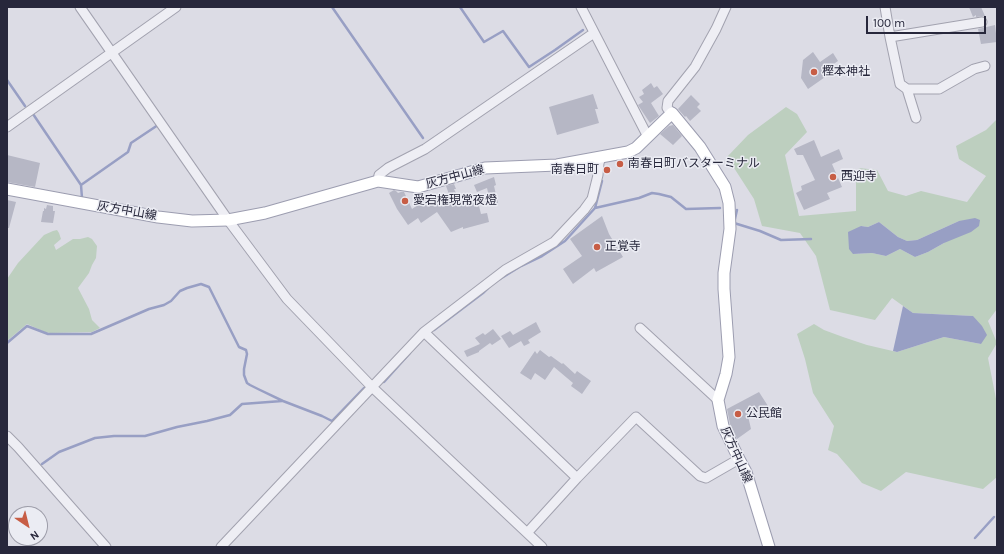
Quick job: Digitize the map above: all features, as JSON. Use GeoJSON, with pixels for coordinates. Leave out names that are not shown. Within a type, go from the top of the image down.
{"type":"FeatureCollection","features":[{"type":"Feature","properties":{"kind":"main road","name":"灰方中山線"},"geometry":{"type":"LineString","coordinates":[[7,189],[158,217],[192,221],[228,220],[265,213],[378,181],[418,187],[485,168],[557,165],[628,152],[633,150],[648,137],[672,113],[700,147],[725,187],[729,203],[730,229],[724,273],[729,358],[718,400],[723,426],[746,472],[769,547]]}},
{"type":"Feature","properties":{"kind":"street"},"geometry":{"type":"LineString","coordinates":[[80,7],[228,220],[287,299],[372,387],[542,547]]}},
{"type":"Feature","properties":{"kind":"street"},"geometry":{"type":"LineString","coordinates":[[7,126],[176,7]]}},
{"type":"Feature","properties":{"kind":"street"},"geometry":{"type":"LineString","coordinates":[[581,7],[648,137]]}},
{"type":"Feature","properties":{"kind":"street"},"geometry":{"type":"LineString","coordinates":[[672,113],[667,108],[668,101],[695,67],[716,29],[726,7]]}},
{"type":"Feature","properties":{"kind":"street"},"geometry":{"type":"LineString","coordinates":[[885,7],[900,84],[907,89],[939,89],[974,69],[985,66]]}},
{"type":"Feature","properties":{"kind":"street"},"geometry":{"type":"LineString","coordinates":[[890,37],[982,22]]}},
{"type":"Feature","properties":{"kind":"street"},"geometry":{"type":"LineString","coordinates":[[378,181],[379,175],[388,168],[425,149],[594,32]]}},
{"type":"Feature","properties":{"kind":"street"},"geometry":{"type":"LineString","coordinates":[[907,89],[916,118]]}},
{"type":"Feature","properties":{"kind":"street"},"geometry":{"type":"LineString","coordinates":[[221,547],[424,332],[505,270],[554,242],[584,210],[592,199],[601,157]]}},
{"type":"Feature","properties":{"kind":"street"},"geometry":{"type":"LineString","coordinates":[[640,328],[718,400]]}},
{"type":"Feature","properties":{"kind":"street"},"geometry":{"type":"LineString","coordinates":[[424,332],[577,478]]}},
{"type":"Feature","properties":{"kind":"street"},"geometry":{"type":"LineString","coordinates":[[527,533],[577,478],[636,417],[700,476],[706,478],[739,460]]}},
{"type":"Feature","properties":{"kind":"street"},"geometry":{"type":"LineString","coordinates":[[7,436],[106,547]]}},
{"type":"Feature","properties":{"kind":"green space"},"geometry":{"type":"Polygon","coordinates":[[[786,107],[797,114],[807,132],[785,155],[799,216],[856,211],[856,182],[859,168],[877,170],[888,191],[906,196],[921,191],[967,202],[986,176],[959,159],[956,146],[986,130],[997,119],[997,309],[988,321],[997,343],[988,358],[997,404],[997,477],[983,489],[906,472],[881,491],[862,483],[837,454],[828,450],[834,426],[813,393],[797,334],[814,324],[824,330],[843,337],[867,345],[897,352],[944,337],[981,344],[972,316],[913,313],[892,298],[875,320],[830,310],[816,256],[800,233],[762,226],[754,199],[727,157],[748,135],[786,107]],[[959,221],[917,240],[907,241],[898,237],[879,222],[868,227],[861,226],[853,254],[872,253],[886,256],[900,249],[915,257],[944,243],[959,221]]]}},
{"type":"Feature","properties":{"kind":"green space"},"geometry":{"type":"Polygon","coordinates":[[[57,230],[61,239],[54,245],[56,250],[73,239],[88,237],[92,239],[97,246],[96,258],[89,273],[78,288],[89,309],[92,320],[100,328],[92,332],[50,333],[27,324],[7,341],[7,279],[18,263],[44,235],[57,230]]]}},
{"type":"Feature","properties":{"kind":"water"},"geometry":{"type":"Polygon","coordinates":[[[975,218],[980,220],[979,226],[971,232],[915,257],[900,249],[886,256],[872,253],[853,254],[849,249],[848,232],[861,226],[868,227],[879,222],[898,237],[907,241],[917,240],[959,221],[975,218]]]}},
{"type":"Feature","properties":{"kind":"water"},"geometry":{"type":"Polygon","coordinates":[[[903,306],[913,313],[973,316],[982,326],[987,335],[981,344],[944,337],[897,352],[893,351],[903,306]]]}},
{"type":"Feature","properties":{"kind":"building"},"geometry":{"type":"Polygon","coordinates":[[[969,7],[981,7],[985,16],[976,17],[976,15],[973,17],[969,7]]]}},
{"type":"Feature","properties":{"kind":"building"},"geometry":{"type":"Polygon","coordinates":[[[995,25],[997,42],[981,44],[978,29],[995,25]]]}},
{"type":"Feature","properties":{"kind":"building","name":"樫本神社"},"geometry":{"type":"Polygon","coordinates":[[[813,52],[820,62],[833,53],[838,61],[825,70],[828,75],[808,89],[801,78],[803,60],[813,52]]]}},
{"type":"Feature","properties":{"kind":"building"},"geometry":{"type":"Polygon","coordinates":[[[651,83],[654,88],[657,86],[663,94],[651,103],[659,116],[650,123],[638,105],[643,102],[639,97],[644,94],[642,90],[651,83]]]}},
{"type":"Feature","properties":{"kind":"building"},"geometry":{"type":"Polygon","coordinates":[[[593,94],[598,109],[595,109],[599,123],[557,135],[549,107],[593,94]]]}},
{"type":"Feature","properties":{"kind":"building"},"geometry":{"type":"Polygon","coordinates":[[[691,95],[700,104],[697,107],[701,111],[690,121],[678,109],[691,95]]]}},
{"type":"Feature","properties":{"kind":"building"},"geometry":{"type":"Polygon","coordinates":[[[673,125],[682,136],[673,145],[660,134],[669,126],[673,125]]]}},
{"type":"Feature","properties":{"kind":"building","name":"西迎寺"},"geometry":{"type":"Polygon","coordinates":[[[814,140],[821,157],[839,149],[843,159],[832,164],[842,187],[827,193],[830,199],[804,210],[796,193],[802,190],[801,186],[815,180],[803,155],[797,155],[794,149],[814,140]]]}},
{"type":"Feature","properties":{"kind":"building"},"geometry":{"type":"Polygon","coordinates":[[[7,155],[40,163],[35,187],[7,182],[7,155]]]}},
{"type":"Feature","properties":{"kind":"building"},"geometry":{"type":"Polygon","coordinates":[[[494,177],[496,185],[494,186],[498,203],[491,205],[487,188],[477,192],[474,185],[494,177]]]}},
{"type":"Feature","properties":{"kind":"building"},"geometry":{"type":"Polygon","coordinates":[[[454,184],[456,189],[454,189],[462,205],[475,202],[476,207],[479,206],[481,214],[487,213],[489,222],[463,229],[463,227],[451,232],[437,212],[421,223],[418,218],[408,225],[397,209],[389,193],[394,190],[398,193],[404,192],[412,209],[434,194],[439,204],[450,197],[446,186],[454,184]]]}},
{"type":"Feature","properties":{"kind":"building"},"geometry":{"type":"Polygon","coordinates":[[[7,200],[16,202],[9,228],[7,228],[7,200]]]}},
{"type":"Feature","properties":{"kind":"building"},"geometry":{"type":"Polygon","coordinates":[[[47,205],[53,206],[53,211],[55,211],[53,223],[41,222],[44,208],[46,209],[47,205]]]}},
{"type":"Feature","properties":{"kind":"building","name":"正覚寺"},"geometry":{"type":"Polygon","coordinates":[[[602,216],[609,234],[623,257],[596,272],[594,268],[573,284],[563,269],[582,256],[570,239],[602,216]]]}},
{"type":"Feature","properties":{"kind":"building"},"geometry":{"type":"Polygon","coordinates":[[[536,322],[541,332],[528,340],[530,343],[524,346],[521,341],[509,348],[501,336],[510,331],[513,335],[536,322]]]}},
{"type":"Feature","properties":{"kind":"building"},"geometry":{"type":"Polygon","coordinates":[[[493,329],[501,339],[492,345],[490,343],[479,352],[467,357],[464,351],[480,344],[475,338],[483,333],[485,335],[493,329]]]}},
{"type":"Feature","properties":{"kind":"building"},"geometry":{"type":"Polygon","coordinates":[[[540,350],[549,357],[551,356],[562,364],[563,363],[575,374],[577,371],[591,381],[582,394],[571,386],[573,383],[554,367],[545,380],[535,373],[531,380],[520,373],[535,351],[537,354],[540,350]]]}},
{"type":"Feature","properties":{"kind":"building","name":"公民館"},"geometry":{"type":"Polygon","coordinates":[[[759,392],[768,406],[748,416],[751,429],[737,439],[730,424],[727,409],[759,392]]]}},
{"type":"Feature","properties":{"kind":"waterway"},"geometry":{"type":"LineString","coordinates":[[332,7],[423,138]]}},
{"type":"Feature","properties":{"kind":"waterway"},"geometry":{"type":"LineString","coordinates":[[460,7],[484,42],[503,31],[529,67],[583,30]]}},
{"type":"Feature","properties":{"kind":"waterway"},"geometry":{"type":"LineString","coordinates":[[7,80],[25,106]]}},
{"type":"Feature","properties":{"kind":"waterway"},"geometry":{"type":"LineString","coordinates":[[33,114],[81,185],[82,198]]}},
{"type":"Feature","properties":{"kind":"waterway"},"geometry":{"type":"LineString","coordinates":[[81,185],[128,152],[131,143],[158,125]]}},
{"type":"Feature","properties":{"kind":"waterway"},"geometry":{"type":"LineString","coordinates":[[500,279],[521,266],[542,256],[565,241],[595,208],[602,181]]}},
{"type":"Feature","properties":{"kind":"waterway"},"geometry":{"type":"LineString","coordinates":[[595,208],[639,198],[652,193],[671,197],[686,209],[720,208]]}},
{"type":"Feature","properties":{"kind":"waterway"},"geometry":{"type":"LineString","coordinates":[[737,210],[734,223],[760,231],[781,240],[811,239]]}},
{"type":"Feature","properties":{"kind":"waterway"},"geometry":{"type":"LineString","coordinates":[[7,343],[27,326],[48,334],[91,334],[149,309],[164,305],[171,301],[180,291],[201,284],[209,287],[239,347],[246,350],[247,354],[244,375],[247,383],[250,385],[283,401],[332,421],[364,388]]}},
{"type":"Feature","properties":{"kind":"waterway"},"geometry":{"type":"LineString","coordinates":[[434,330],[488,288]]}},
{"type":"Feature","properties":{"kind":"waterway"},"geometry":{"type":"LineString","coordinates":[[384,382],[410,353]]}},
{"type":"Feature","properties":{"kind":"waterway"},"geometry":{"type":"LineString","coordinates":[[42,464],[59,452],[95,438],[114,436],[145,436],[230,415],[242,404],[282,401]]}},
{"type":"Feature","properties":{"kind":"waterway"},"geometry":{"type":"LineString","coordinates":[[975,538],[994,517]]}},
{"type":"Feature","properties":{"kind":"place","name":"樫本神社"},"geometry":{"type":"Point","coordinates":[814,72]}},
{"type":"Feature","properties":{"kind":"place","name":"南春日町バスターミナル"},"geometry":{"type":"Point","coordinates":[620,164]}},
{"type":"Feature","properties":{"kind":"place","name":"南春日町"},"geometry":{"type":"Point","coordinates":[607,170]}},
{"type":"Feature","properties":{"kind":"place","name":"西迎寺"},"geometry":{"type":"Point","coordinates":[833,177]}},
{"type":"Feature","properties":{"kind":"place","name":"愛宕権現常夜燈"},"geometry":{"type":"Point","coordinates":[405,201]}},
{"type":"Feature","properties":{"kind":"place","name":"正覚寺"},"geometry":{"type":"Point","coordinates":[597,247]}},
{"type":"Feature","properties":{"kind":"place","name":"公民館"},"geometry":{"type":"Point","coordinates":[738,414]}}]}
